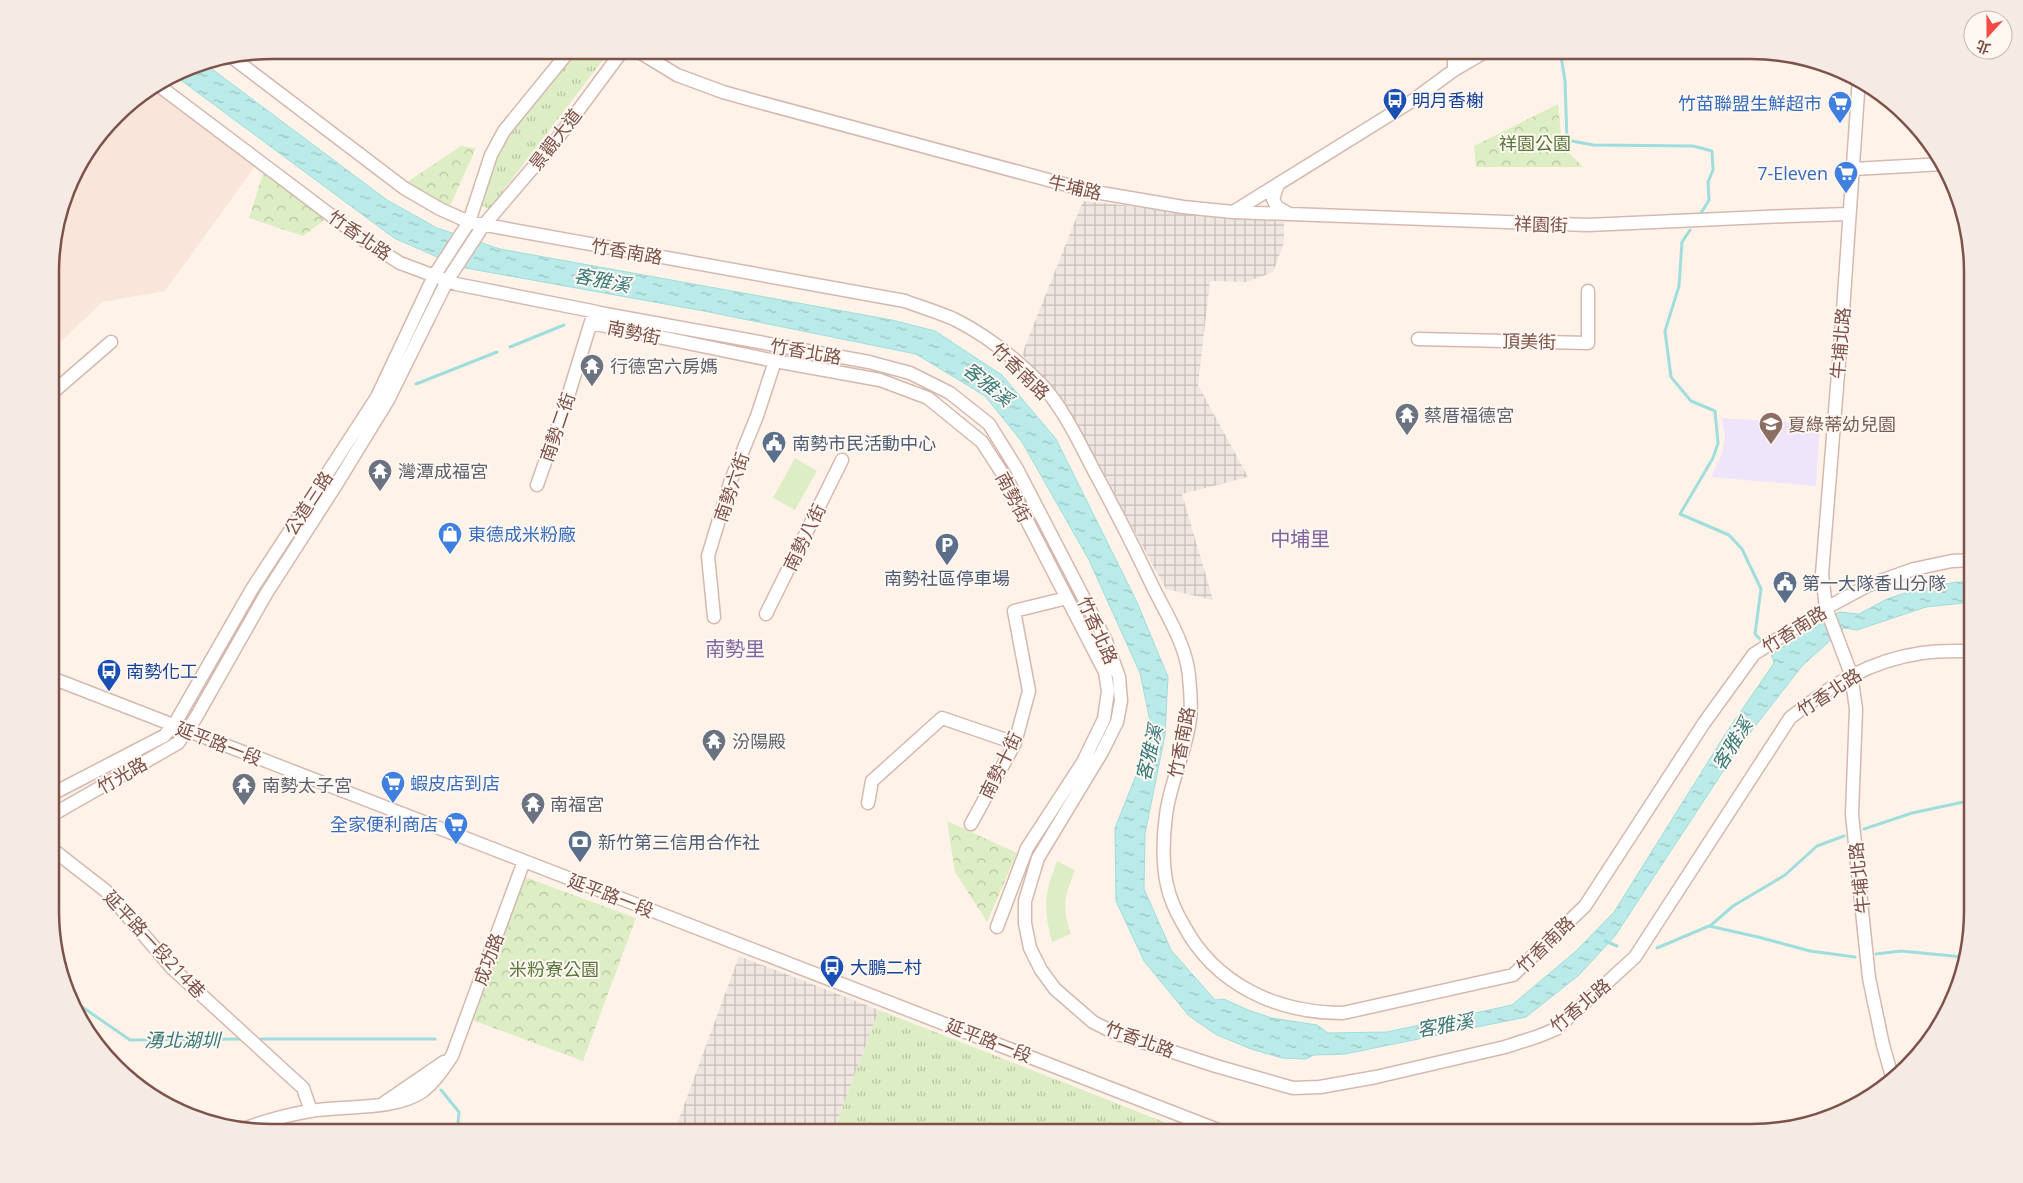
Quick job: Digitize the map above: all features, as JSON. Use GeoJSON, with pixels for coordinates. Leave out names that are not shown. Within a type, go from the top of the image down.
{"type":"FeatureCollection","features":[{"type":"Feature","properties":{"kind":"street"},"geometry":{"type":"LineString","coordinates":[[469,222],[491,154],[504,131],[563,59]]}},
{"type":"Feature","properties":{"kind":"street","name":"景觀大道"},"geometry":{"type":"LineString","coordinates":[[447,281],[483,226],[554,143],[616,59]]}},
{"type":"Feature","properties":{"kind":"street","name":"牛埔路"},"geometry":{"type":"LineString","coordinates":[[651,59],[677,75],[724,92],[1089,191],[1183,207],[1233,212]]}},
{"type":"Feature","properties":{"kind":"street"},"geometry":{"type":"LineString","coordinates":[[1454,59],[1454,70]]}},
{"type":"Feature","properties":{"kind":"street"},"geometry":{"type":"LineString","coordinates":[[1233,212],[1412,101],[1454,70],[1473,59]]}},
{"type":"Feature","properties":{"kind":"street","name":"竹香南路"},"geometry":{"type":"LineString","coordinates":[[238,62],[404,188],[440,209],[469,222],[905,301],[953,319],[998,345],[1042,385],[1070,426],[1134,548],[1187,662],[1190,718],[1166,813],[1164,842],[1164,865],[1167,886],[1176,912],[1188,935],[1208,961],[1243,988],[1266,1000],[1292,1008],[1317,1013],[1343,1012],[1513,975],[1585,906],[1704,723],[1754,654],[1826,608],[1869,585],[1890,576],[1952,561],[1964,560]]}},
{"type":"Feature","properties":{"kind":"street","name":"牛埔北路"},"geometry":{"type":"LineString","coordinates":[[1858,87],[1822,574],[1826,608],[1851,674],[1856,708],[1852,814],[1869,978],[1883,1046],[1891,1072]]}},
{"type":"Feature","properties":{"kind":"street","name":"竹香北路"},"geometry":{"type":"LineString","coordinates":[[163,89],[365,240],[400,263],[447,281],[594,315],[869,362],[910,373],[950,393],[989,424],[1017,469],[1106,640],[1119,678],[1121,701],[1117,722],[1102,752],[1038,858],[1025,901],[1025,923],[1030,948],[1040,970],[1055,989],[1094,1022],[1115,1033],[1258,1078],[1293,1088],[1320,1087],[1505,1047],[1556,1029],[1635,957],[1790,718],[1851,674],[1873,665],[1923,653],[1964,651]]}},
{"type":"Feature","properties":{"kind":"street"},"geometry":{"type":"LineString","coordinates":[[1853,169],[1936,164]]}},
{"type":"Feature","properties":{"kind":"street"},"geometry":{"type":"LineString","coordinates":[[1278,184],[1273,199],[1277,207],[1289,214]]}},
{"type":"Feature","properties":{"kind":"street","name":"祥園街"},"geometry":{"type":"LineString","coordinates":[[1233,212],[1588,225],[1850,214]]}},
{"type":"Feature","properties":{"kind":"street","name":"公道三路"},"geometry":{"type":"LineString","coordinates":[[174,725],[252,589],[377,397],[434,276],[469,222]]}},
{"type":"Feature","properties":{"kind":"street","name":"公道三路"},"geometry":{"type":"LineString","coordinates":[[187,730],[266,594],[388,400],[447,281]]}},
{"type":"Feature","properties":{"kind":"street","name":"頂美街"},"geometry":{"type":"LineString","coordinates":[[1418,339],[1588,343],[1588,291]]}},
{"type":"Feature","properties":{"kind":"street","name":"南勢街"},"geometry":{"type":"LineString","coordinates":[[594,315],[775,361],[880,380],[928,398],[982,442],[1004,476],[1105,672],[1108,691],[1104,719],[1083,762],[1026,848],[997,927]]}},
{"type":"Feature","properties":{"kind":"street","name":"南勢二街"},"geometry":{"type":"LineString","coordinates":[[537,485],[566,404],[594,315]]}},
{"type":"Feature","properties":{"kind":"street"},"geometry":{"type":"LineString","coordinates":[[59,387],[110,342]]}},
{"type":"Feature","properties":{"kind":"street","name":"南勢六街"},"geometry":{"type":"LineString","coordinates":[[714,617],[708,556],[731,480],[757,416],[775,361]]}},
{"type":"Feature","properties":{"kind":"street","name":"南勢八街"},"geometry":{"type":"LineString","coordinates":[[766,614],[842,460]]}},
{"type":"Feature","properties":{"kind":"street","name":"南勢十街"},"geometry":{"type":"LineString","coordinates":[[971,824],[1015,743],[1029,691],[1014,611],[1067,598]]}},
{"type":"Feature","properties":{"kind":"street","name":"延平路一段"},"geometry":{"type":"LineString","coordinates":[[59,681],[1202,1124]]}},
{"type":"Feature","properties":{"kind":"street"},"geometry":{"type":"LineString","coordinates":[[868,803],[872,781],[942,718],[1015,743]]}},
{"type":"Feature","properties":{"kind":"street","name":"竹光路"},"geometry":{"type":"LineString","coordinates":[[59,790],[164,736],[174,725]]}},
{"type":"Feature","properties":{"kind":"street","name":"竹光路"},"geometry":{"type":"LineString","coordinates":[[59,811],[178,743],[187,730]]}},
{"type":"Feature","properties":{"kind":"street","name":"延平路一段214巷"},"geometry":{"type":"LineString","coordinates":[[59,854],[106,891],[172,968],[303,1088],[311,1111]]}},
{"type":"Feature","properties":{"kind":"street","name":"成功路"},"geometry":{"type":"LineString","coordinates":[[258,1124],[311,1111],[382,1104],[452,1056],[524,861]]}},
{"type":"Feature","properties":{"kind":"shaded area"},"geometry":{"type":"Polygon","coordinates":[[[157,93],[255,166],[165,291],[102,302],[59,343],[59,258],[66,217],[75,190],[87,165],[112,131],[131,112],[157,93]]]}},
{"type":"Feature","properties":{"kind":"shaded area"},"geometry":{"type":"Polygon","coordinates":[[[1083,201],[1284,222],[1284,243],[1273,272],[1247,282],[1210,281],[1198,385],[1248,477],[1182,494],[1213,600],[1166,589],[1066,407],[1022,354],[1083,201]]]}},
{"type":"Feature","properties":{"kind":"shaded area","name":"夏綠蒂幼兒園"},"geometry":{"type":"Polygon","coordinates":[[[1722,418],[1820,424],[1816,486],[1711,477],[1722,454],[1725,437],[1722,418]]]}},
{"type":"Feature","properties":{"kind":"shaded area"},"geometry":{"type":"Polygon","coordinates":[[[739,956],[879,1010],[836,1124],[677,1124],[739,956]]]}},
{"type":"Feature","properties":{"kind":"green space"},"geometry":{"type":"Polygon","coordinates":[[[571,59],[604,59],[489,209],[481,205],[496,161],[510,135],[571,59]]]}},
{"type":"Feature","properties":{"kind":"green space","name":"祥園公園"},"geometry":{"type":"Polygon","coordinates":[[[1558,104],[1562,146],[1583,167],[1476,167],[1474,146],[1558,104]]]}},
{"type":"Feature","properties":{"kind":"green space"},"geometry":{"type":"Polygon","coordinates":[[[461,146],[476,148],[450,206],[429,197],[407,182],[461,146]]]}},
{"type":"Feature","properties":{"kind":"green space"},"geometry":{"type":"Polygon","coordinates":[[[264,171],[328,217],[303,236],[249,218],[264,171]]]}},
{"type":"Feature","properties":{"kind":"green space"},"geometry":{"type":"Polygon","coordinates":[[[795,458],[817,471],[795,510],[773,498],[795,458]]]}},
{"type":"Feature","properties":{"kind":"green space"},"geometry":{"type":"Polygon","coordinates":[[[947,821],[1017,853],[987,922],[955,872],[947,821]]]}},
{"type":"Feature","properties":{"kind":"green space"},"geometry":{"type":"Polygon","coordinates":[[[1057,861],[1075,870],[1068,888],[1065,909],[1071,934],[1052,942],[1047,919],[1046,901],[1049,883],[1057,861]]]}},
{"type":"Feature","properties":{"kind":"green space","name":"米粉寮公園"},"geometry":{"type":"Polygon","coordinates":[[[525,877],[636,918],[583,1061],[472,1020],[525,877]]]}},
{"type":"Feature","properties":{"kind":"green space"},"geometry":{"type":"Polygon","coordinates":[[[879,1010],[1169,1124],[836,1124],[879,1010]]]}},
{"type":"Feature","properties":{"kind":"water","name":"客雅溪"},"geometry":{"type":"Polygon","coordinates":[[[210,68],[387,200],[437,228],[500,249],[892,320],[935,331],[1002,375],[1056,439],[1136,600],[1168,677],[1165,735],[1145,834],[1144,889],[1171,950],[1215,1000],[1224,999],[1272,1018],[1317,1025],[1328,1033],[1387,1032],[1512,1005],[1576,951],[1614,912],[1726,733],[1774,663],[1771,654],[1839,612],[1859,614],[1887,599],[1905,593],[1964,582],[1964,603],[1926,607],[1857,630],[1844,628],[1802,666],[1739,747],[1615,936],[1579,975],[1526,1017],[1345,1054],[1314,1055],[1306,1059],[1282,1058],[1251,1049],[1217,1035],[1189,1016],[1144,961],[1116,901],[1115,828],[1139,768],[1150,721],[1140,673],[1089,560],[1022,442],[985,396],[916,354],[704,311],[460,267],[394,238],[180,80],[210,68]]]}},
{"type":"Feature","properties":{"kind":"waterway"},"geometry":{"type":"LineString","coordinates":[[1561,59],[1565,81],[1567,140],[1593,145],[1693,146],[1712,151],[1713,170],[1708,182],[1709,200],[1701,213]]}},
{"type":"Feature","properties":{"kind":"waterway"},"geometry":{"type":"LineString","coordinates":[[1690,230],[1682,242],[1679,286],[1665,331],[1671,377],[1691,401],[1715,411],[1718,443],[1713,458],[1680,514],[1729,535],[1742,549],[1761,589],[1755,634],[1763,642]]}},
{"type":"Feature","properties":{"kind":"waterway"},"geometry":{"type":"LineString","coordinates":[[510,347],[564,325]]}},
{"type":"Feature","properties":{"kind":"waterway"},"geometry":{"type":"LineString","coordinates":[[416,384],[497,352]]}},
{"type":"Feature","properties":{"kind":"waterway"},"geometry":{"type":"LineString","coordinates":[[1864,829],[1912,813],[1964,802]]}},
{"type":"Feature","properties":{"kind":"waterway"},"geometry":{"type":"LineString","coordinates":[[1710,926],[1733,906],[1785,875],[1817,846],[1844,836]]}},
{"type":"Feature","properties":{"kind":"waterway"},"geometry":{"type":"LineString","coordinates":[[1657,948],[1709,926],[1810,951],[1855,957]]}},
{"type":"Feature","properties":{"kind":"waterway"},"geometry":{"type":"LineString","coordinates":[[1605,941],[1617,946]]}},
{"type":"Feature","properties":{"kind":"waterway"},"geometry":{"type":"LineString","coordinates":[[1876,954],[1901,951],[1959,957]]}},
{"type":"Feature","properties":{"kind":"waterway","name":"湧北湖圳"},"geometry":{"type":"LineString","coordinates":[[82,1007],[130,1040],[240,1039]]}},
{"type":"Feature","properties":{"kind":"waterway","name":"湧北湖圳"},"geometry":{"type":"LineString","coordinates":[[261,1039],[435,1039]]}},
{"type":"Feature","properties":{"kind":"waterway"},"geometry":{"type":"LineString","coordinates":[[441,1090],[459,1112],[458,1124]]}},
{"type":"Feature","properties":{"kind":"place","name":"明月香榭"},"geometry":{"type":"Point","coordinates":[1395,121]}},
{"type":"Feature","properties":{"kind":"place","name":"竹苗聯盟生鮮超市"},"geometry":{"type":"Point","coordinates":[1840,124]}},
{"type":"Feature","properties":{"kind":"place","name":"7-Eleven"},"geometry":{"type":"Point","coordinates":[1846,194]}},
{"type":"Feature","properties":{"kind":"place","name":"行德宮六房媽"},"geometry":{"type":"Point","coordinates":[592,387]}},
{"type":"Feature","properties":{"kind":"place","name":"蔡厝福德宮"},"geometry":{"type":"Point","coordinates":[1407,436]}},
{"type":"Feature","properties":{"kind":"place","name":"夏綠蒂幼兒園"},"geometry":{"type":"Point","coordinates":[1771,445]}},
{"type":"Feature","properties":{"kind":"place","name":"南勢市民活動中心"},"geometry":{"type":"Point","coordinates":[774,464]}},
{"type":"Feature","properties":{"kind":"place","name":"灣潭成福宮"},"geometry":{"type":"Point","coordinates":[380,492]}},
{"type":"Feature","properties":{"kind":"place","name":"東德成米粉廠"},"geometry":{"type":"Point","coordinates":[450,555]}},
{"type":"Feature","properties":{"kind":"place","name":"南勢社區停車場"},"geometry":{"type":"Point","coordinates":[947,566]}},
{"type":"Feature","properties":{"kind":"place","name":"第一大隊香山分隊"},"geometry":{"type":"Point","coordinates":[1785,604]}},
{"type":"Feature","properties":{"kind":"place","name":"南勢化工"},"geometry":{"type":"Point","coordinates":[109,692]}},
{"type":"Feature","properties":{"kind":"place","name":"汾陽殿"},"geometry":{"type":"Point","coordinates":[714,762]}},
{"type":"Feature","properties":{"kind":"place","name":"蝦皮店到店"},"geometry":{"type":"Point","coordinates":[393,804]}},
{"type":"Feature","properties":{"kind":"place","name":"南勢太子宮"},"geometry":{"type":"Point","coordinates":[244,806]}},
{"type":"Feature","properties":{"kind":"place","name":"南福宮"},"geometry":{"type":"Point","coordinates":[533,825]}},
{"type":"Feature","properties":{"kind":"place","name":"全家便利商店"},"geometry":{"type":"Point","coordinates":[456,845]}},
{"type":"Feature","properties":{"kind":"place","name":"新竹第三信用合作社"},"geometry":{"type":"Point","coordinates":[580,863]}},
{"type":"Feature","properties":{"kind":"place","name":"大鵬二村"},"geometry":{"type":"Point","coordinates":[832,988]}},
{"type":"Feature","properties":{"kind":"district","name":"中埔里"},"geometry":{"type":"Point","coordinates":[1300,538]}},
{"type":"Feature","properties":{"kind":"district","name":"南勢里"},"geometry":{"type":"Point","coordinates":[735,648]}}]}
